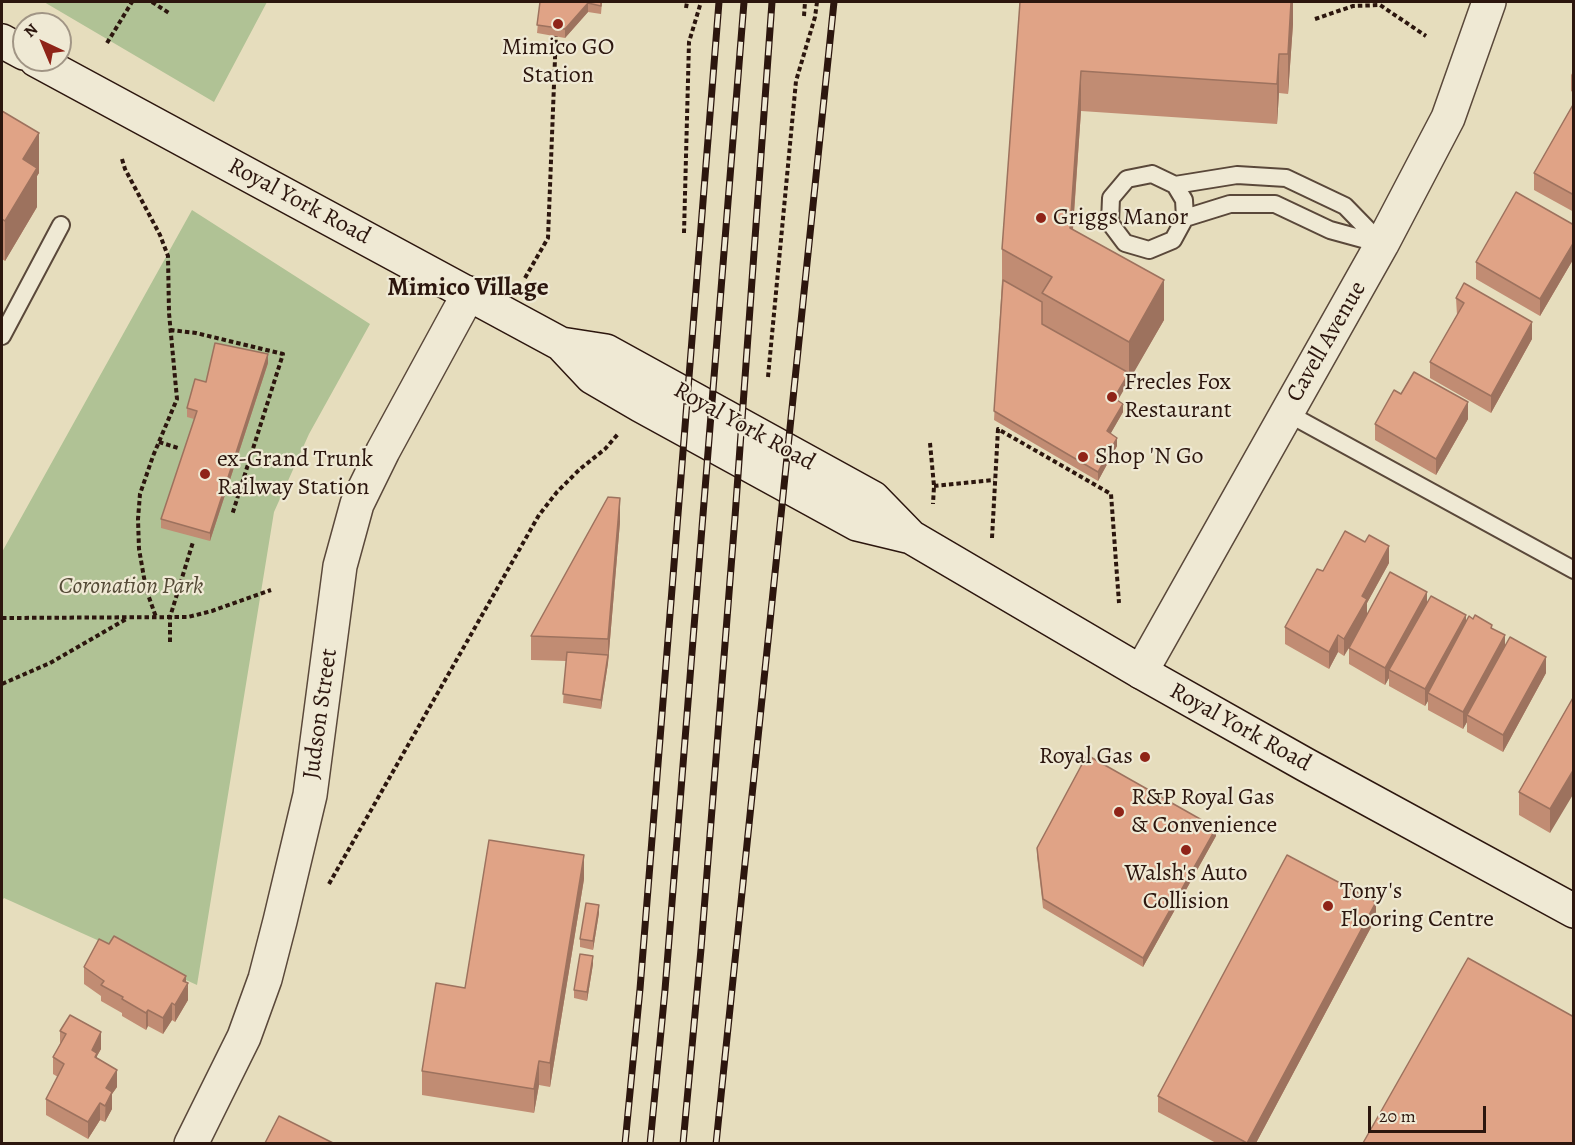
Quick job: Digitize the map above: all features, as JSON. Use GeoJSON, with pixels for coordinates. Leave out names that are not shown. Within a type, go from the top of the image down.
{"type":"FeatureCollection","features":[{"type":"Feature","properties":{"kind":"main road","name":"Cavell Avenue"},"geometry":{"type":"LineString","coordinates":[[1141,672],[1382,244],[1448,118],[1489,2]]}},
{"type":"Feature","properties":{"kind":"main road","name":"Royal York Road"},"geometry":{"type":"LineString","coordinates":[[58,72],[561,344],[592,377],[640,405],[857,524],[911,537],[1141,672],[1347,788],[1572,906]]}},
{"type":"Feature","properties":{"kind":"main road","name":"Judson Street"},"geometry":{"type":"LineString","coordinates":[[191,1143],[244,1036],[265,979],[278,930],[310,795],[340,566],[357,504],[383,451],[469,293]]}},
{"type":"Feature","properties":{"kind":"lane"},"geometry":{"type":"LineString","coordinates":[[1152,174],[1174,185],[1184,200],[1185,218],[1173,240],[1149,250],[1125,243],[1110,223],[1111,198],[1127,179],[1152,174]]}},
{"type":"Feature","properties":{"kind":"lane"},"geometry":{"type":"LineString","coordinates":[[1174,185],[1238,175],[1286,178],[1345,206],[1382,244]]}},
{"type":"Feature","properties":{"kind":"lane"},"geometry":{"type":"LineString","coordinates":[[1185,218],[1230,204],[1275,204],[1330,231],[1382,244]]}},
{"type":"Feature","properties":{"kind":"lane"},"geometry":{"type":"LineString","coordinates":[[2,336],[61,225]]}},
{"type":"Feature","properties":{"kind":"lane"},"geometry":{"type":"LineString","coordinates":[[1287,413],[1574,570]]}},
{"type":"Feature","properties":{"kind":"path"},"geometry":{"type":"LineString","coordinates":[[107,43],[132,2]]}},
{"type":"Feature","properties":{"kind":"path"},"geometry":{"type":"LineString","coordinates":[[152,2],[169,13]]}},
{"type":"Feature","properties":{"kind":"path"},"geometry":{"type":"LineString","coordinates":[[686,8],[687,2]]}},
{"type":"Feature","properties":{"kind":"path"},"geometry":{"type":"LineString","coordinates":[[684,233],[689,42],[700,2]]}},
{"type":"Feature","properties":{"kind":"path"},"geometry":{"type":"LineString","coordinates":[[804,15],[805,2]]}},
{"type":"Feature","properties":{"kind":"path"},"geometry":{"type":"LineString","coordinates":[[768,377],[796,81],[815,17],[817,2]]}},
{"type":"Feature","properties":{"kind":"path"},"geometry":{"type":"LineString","coordinates":[[1315,19],[1353,6],[1380,4],[1426,36]]}},
{"type":"Feature","properties":{"kind":"path"},"geometry":{"type":"LineString","coordinates":[[525,278],[548,238],[555,37],[558,28]]}},
{"type":"Feature","properties":{"kind":"path"},"geometry":{"type":"LineString","coordinates":[[122,159],[168,256],[170,330],[177,399],[140,494],[138,519],[139,549],[146,589],[156,617]]}},
{"type":"Feature","properties":{"kind":"path"},"geometry":{"type":"LineString","coordinates":[[170,330],[196,333],[283,354],[232,515]]}},
{"type":"Feature","properties":{"kind":"path"},"geometry":{"type":"LineString","coordinates":[[327,887],[539,515],[557,492],[605,449],[623,427]]}},
{"type":"Feature","properties":{"kind":"path"},"geometry":{"type":"LineString","coordinates":[[992,538],[998,429],[1111,494],[1119,603]]}},
{"type":"Feature","properties":{"kind":"path"},"geometry":{"type":"LineString","coordinates":[[159,442],[178,448]]}},
{"type":"Feature","properties":{"kind":"path"},"geometry":{"type":"LineString","coordinates":[[930,443],[934,486],[933,504]]}},
{"type":"Feature","properties":{"kind":"path"},"geometry":{"type":"LineString","coordinates":[[934,486],[994,480]]}},
{"type":"Feature","properties":{"kind":"path"},"geometry":{"type":"LineString","coordinates":[[170,642],[170,617],[193,542]]}},
{"type":"Feature","properties":{"kind":"path"},"geometry":{"type":"LineString","coordinates":[[2,618],[188,617],[271,590]]}},
{"type":"Feature","properties":{"kind":"path"},"geometry":{"type":"LineString","coordinates":[[2,684],[50,663],[129,617]]}},
{"type":"Feature","properties":{"kind":"green space"},"geometry":{"type":"Polygon","coordinates":[[[44,2],[267,2],[214,102],[72,18],[72,12],[61,12],[44,2]]]}},
{"type":"Feature","properties":{"kind":"green space","name":"Coronation Park"},"geometry":{"type":"Polygon","coordinates":[[[192,210],[370,324],[309,434],[274,512],[197,985],[4,898],[2,901],[2,552],[192,210]]]}},
{"type":"Feature","properties":{"kind":"building","name":"Mimico GO Station"},"geometry":{"type":"Polygon","coordinates":[[[540,2],[601,2],[601,6],[588,3],[565,29],[537,25],[540,2]]]}},
{"type":"Feature","properties":{"kind":"building","name":"Griggs Manor"},"geometry":{"type":"Polygon","coordinates":[[[1020,2],[1291,2],[1288,54],[1279,54],[1277,84],[1081,71],[1070,228],[1164,280],[1129,342],[1042,293],[1052,277],[1002,249],[1020,2]]]}},
{"type":"Feature","properties":{"kind":"building"},"geometry":{"type":"Polygon","coordinates":[[[1574,103],[1574,195],[1534,173],[1574,103]]]}},
{"type":"Feature","properties":{"kind":"building"},"geometry":{"type":"Polygon","coordinates":[[[2,111],[39,133],[23,159],[37,168],[5,221],[2,219],[2,111]]]}},
{"type":"Feature","properties":{"kind":"building"},"geometry":{"type":"Polygon","coordinates":[[[1516,192],[1574,225],[1574,242],[1540,299],[1476,262],[1516,192]]]}},
{"type":"Feature","properties":{"kind":"building"},"geometry":{"type":"Polygon","coordinates":[[[1003,280],[1042,302],[1042,324],[1129,373],[1114,398],[1123,404],[1107,431],[1117,438],[1098,472],[994,411],[1003,280]]]}},
{"type":"Feature","properties":{"kind":"building"},"geometry":{"type":"Polygon","coordinates":[[[1464,283],[1532,322],[1491,396],[1430,362],[1464,303],[1456,298],[1464,283]]]}},
{"type":"Feature","properties":{"kind":"building","name":"ex-Grand Trunk Railway Station"},"geometry":{"type":"Polygon","coordinates":[[[215,343],[268,354],[210,533],[161,519],[197,411],[187,408],[195,379],[206,382],[215,343]]]}},
{"type":"Feature","properties":{"kind":"building"},"geometry":{"type":"Polygon","coordinates":[[[1414,372],[1468,402],[1436,459],[1375,424],[1394,390],[1401,394],[1414,372]]]}},
{"type":"Feature","properties":{"kind":"building"},"geometry":{"type":"Polygon","coordinates":[[[608,497],[620,498],[608,639],[531,636],[608,497]]]}},
{"type":"Feature","properties":{"kind":"building"},"geometry":{"type":"Polygon","coordinates":[[[1345,531],[1365,542],[1369,535],[1389,546],[1362,596],[1367,599],[1344,639],[1338,635],[1329,652],[1285,627],[1317,569],[1323,571],[1345,531]]]}},
{"type":"Feature","properties":{"kind":"building"},"geometry":{"type":"Polygon","coordinates":[[[1390,572],[1427,592],[1385,668],[1349,648],[1390,572]]]}},
{"type":"Feature","properties":{"kind":"building"},"geometry":{"type":"Polygon","coordinates":[[[1431,596],[1466,615],[1425,689],[1389,670],[1431,596]]]}},
{"type":"Feature","properties":{"kind":"building"},"geometry":{"type":"Polygon","coordinates":[[[1475,615],[1492,625],[1491,628],[1505,635],[1463,712],[1428,693],[1469,616],[1473,619],[1475,615]]]}},
{"type":"Feature","properties":{"kind":"building"},"geometry":{"type":"Polygon","coordinates":[[[1510,637],[1546,657],[1503,735],[1467,715],[1510,637]]]}},
{"type":"Feature","properties":{"kind":"building"},"geometry":{"type":"Polygon","coordinates":[[[567,652],[608,655],[601,700],[563,694],[567,652]]]}},
{"type":"Feature","properties":{"kind":"building"},"geometry":{"type":"Polygon","coordinates":[[[1574,696],[1574,769],[1550,809],[1519,792],[1574,696]]]}},
{"type":"Feature","properties":{"kind":"building"},"geometry":{"type":"Polygon","coordinates":[[[1087,755],[1216,828],[1143,958],[1043,899],[1037,848],[1087,755]]]}},
{"type":"Feature","properties":{"kind":"building"},"geometry":{"type":"Polygon","coordinates":[[[489,840],[584,855],[550,1063],[539,1061],[534,1089],[422,1071],[436,983],[465,988],[489,840]]]}},
{"type":"Feature","properties":{"kind":"building"},"geometry":{"type":"Polygon","coordinates":[[[1287,855],[1376,902],[1247,1143],[1158,1096],[1287,855]]]}},
{"type":"Feature","properties":{"kind":"building"},"geometry":{"type":"Polygon","coordinates":[[[586,903],[599,905],[593,941],[580,939],[586,903]]]}},
{"type":"Feature","properties":{"kind":"building"},"geometry":{"type":"Polygon","coordinates":[[[114,936],[186,976],[183,981],[188,983],[175,1005],[172,1003],[163,1018],[148,1010],[146,1013],[122,999],[123,997],[101,985],[104,981],[84,967],[99,939],[109,944],[114,936]]]}},
{"type":"Feature","properties":{"kind":"building"},"geometry":{"type":"Polygon","coordinates":[[[580,954],[593,956],[587,992],[574,990],[580,954]]]}},
{"type":"Feature","properties":{"kind":"building"},"geometry":{"type":"Polygon","coordinates":[[[1468,958],[1574,1017],[1574,1143],[1363,1143],[1468,958]]]}},
{"type":"Feature","properties":{"kind":"building"},"geometry":{"type":"Polygon","coordinates":[[[70,1015],[101,1032],[92,1050],[97,1053],[95,1057],[117,1070],[106,1088],[112,1092],[105,1106],[100,1103],[88,1122],[46,1099],[64,1064],[53,1057],[66,1034],[60,1031],[70,1015]]]}},
{"type":"Feature","properties":{"kind":"building"},"geometry":{"type":"Polygon","coordinates":[[[279,1116],[333,1143],[265,1143],[279,1116]]]}},
{"type":"Feature","properties":{"kind":"railway"},"geometry":{"type":"LineString","coordinates":[[625,1144],[640,989],[719,2]]}},
{"type":"Feature","properties":{"kind":"railway"},"geometry":{"type":"LineString","coordinates":[[650,1144],[665,990],[744,2]]}},
{"type":"Feature","properties":{"kind":"railway"},"geometry":{"type":"LineString","coordinates":[[683,1144],[701,949],[735,517],[772,2]]}},
{"type":"Feature","properties":{"kind":"railway"},"geometry":{"type":"LineString","coordinates":[[716,1144],[834,2]]}},
{"type":"Feature","properties":{"kind":"place","name":"Mimico GO Station"},"geometry":{"type":"Point","coordinates":[558,24]}},
{"type":"Feature","properties":{"kind":"place","name":"Griggs Manor"},"geometry":{"type":"Point","coordinates":[1041,218]}},
{"type":"Feature","properties":{"kind":"place","name":"Frecles Fox Restaurant"},"geometry":{"type":"Point","coordinates":[1112,397]}},
{"type":"Feature","properties":{"kind":"place","name":"Shop 'N Go"},"geometry":{"type":"Point","coordinates":[1083,457]}},
{"type":"Feature","properties":{"kind":"place","name":"ex-Grand Trunk Railway Station"},"geometry":{"type":"Point","coordinates":[205,474]}},
{"type":"Feature","properties":{"kind":"place","name":"Royal Gas"},"geometry":{"type":"Point","coordinates":[1145,757]}},
{"type":"Feature","properties":{"kind":"place","name":"R&P Royal Gas & Convenience"},"geometry":{"type":"Point","coordinates":[1119,812]}},
{"type":"Feature","properties":{"kind":"place","name":"Walsh's Auto Collision"},"geometry":{"type":"Point","coordinates":[1186,850]}},
{"type":"Feature","properties":{"kind":"place","name":"Tony's Flooring Centre"},"geometry":{"type":"Point","coordinates":[1328,906]}},
{"type":"Feature","properties":{"kind":"district","name":"Mimico Village"},"geometry":{"type":"Point","coordinates":[468,289]}}]}
